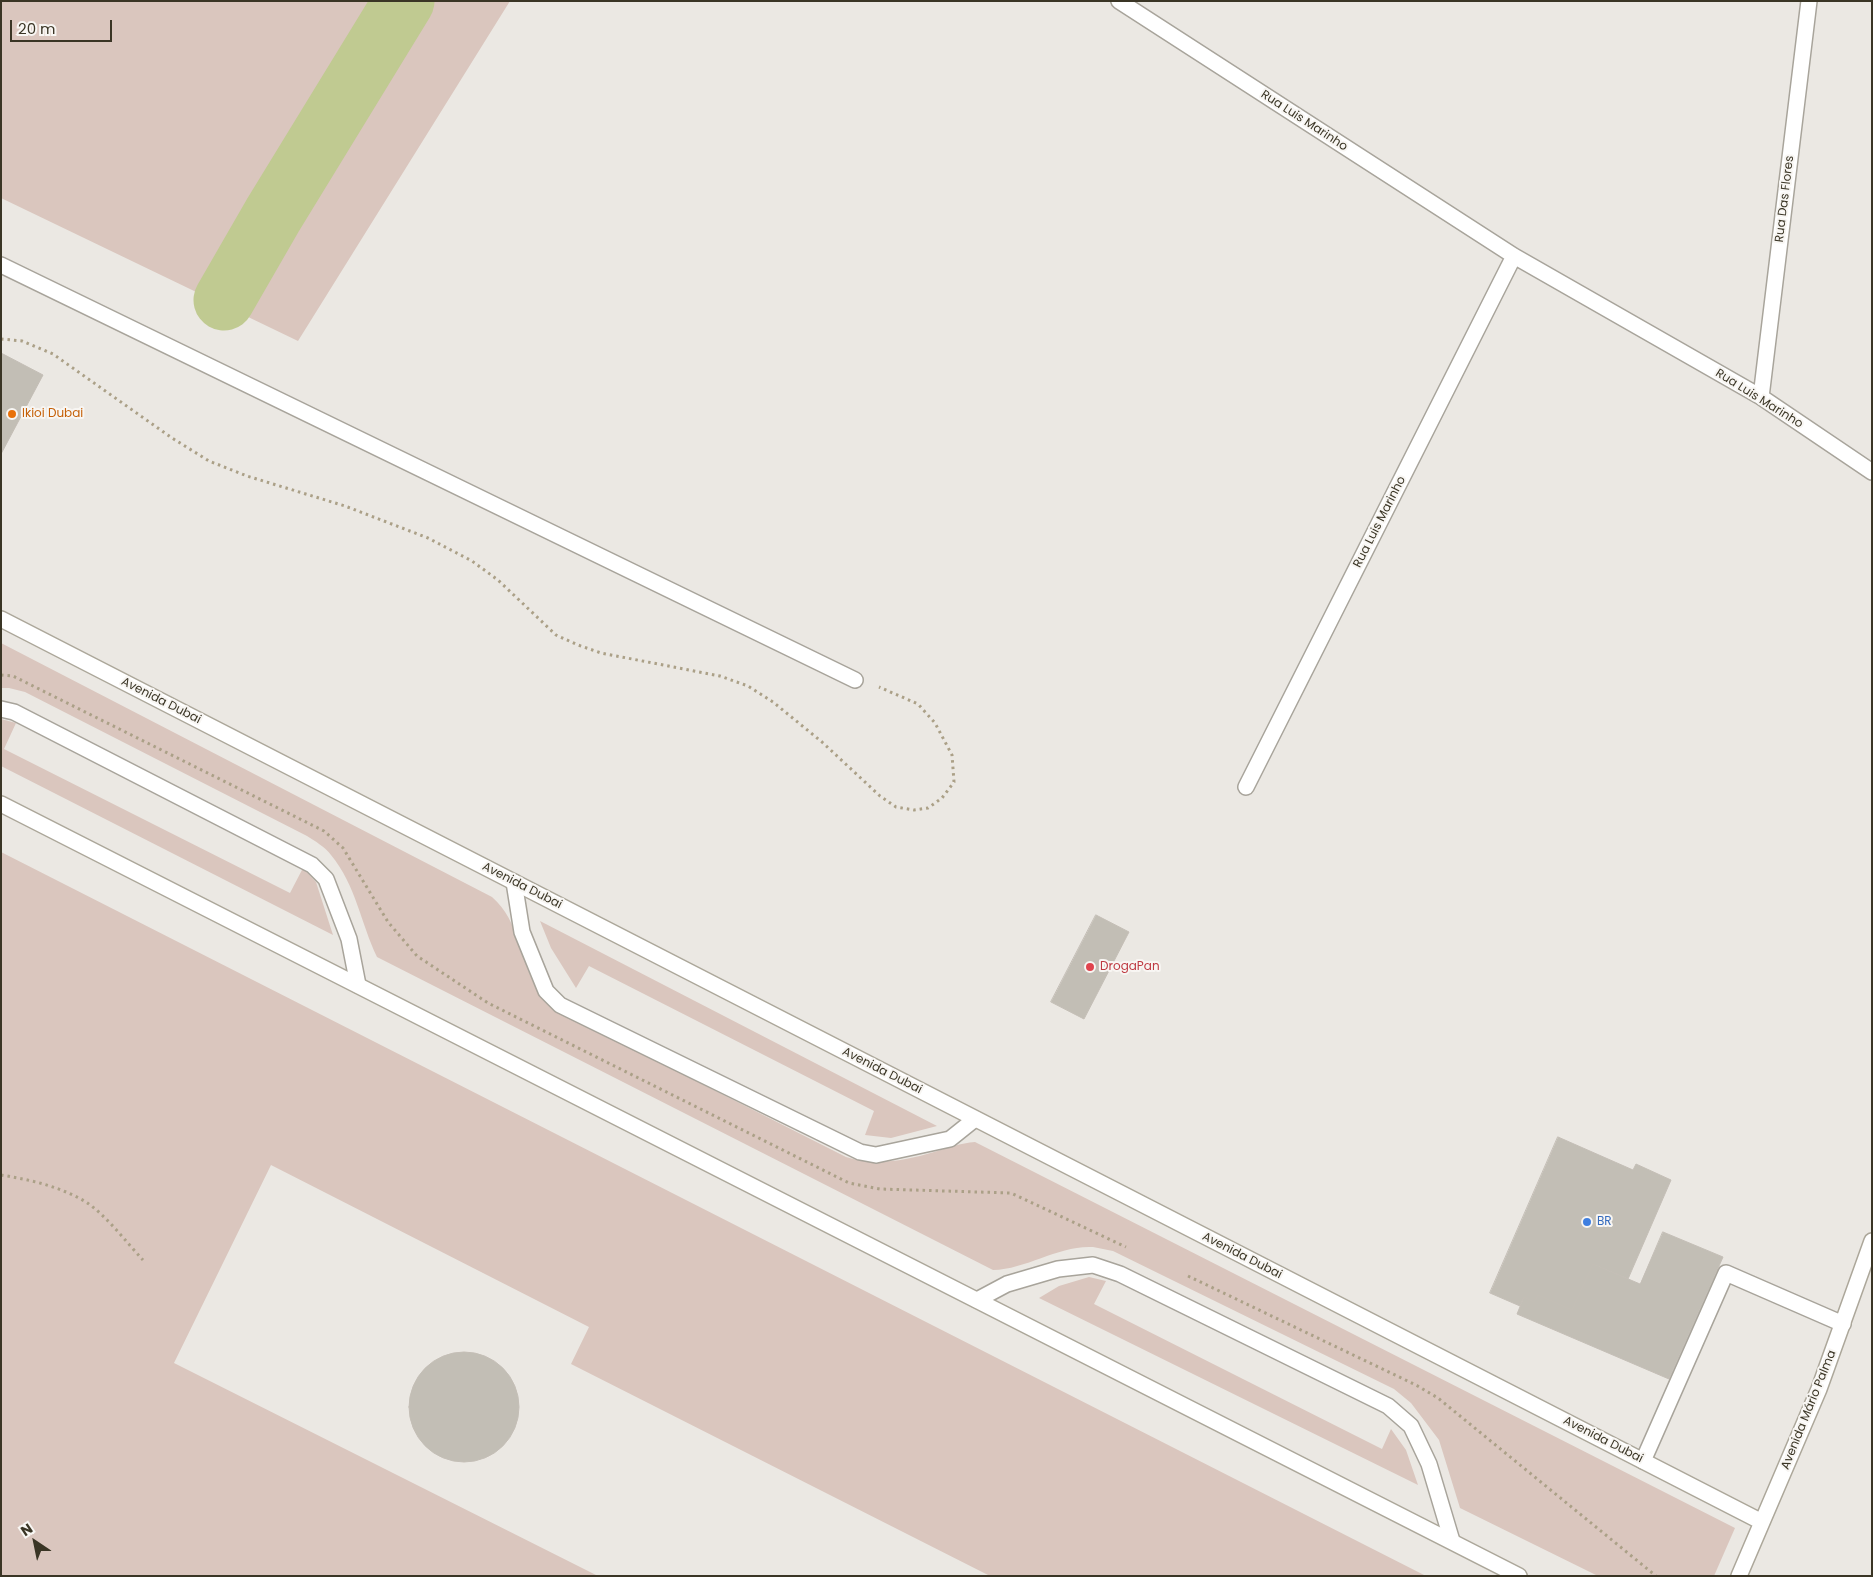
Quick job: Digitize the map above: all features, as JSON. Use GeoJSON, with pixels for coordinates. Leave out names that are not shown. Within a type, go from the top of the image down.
{"type":"FeatureCollection","features":[{"type":"Feature","properties":{"kind":"street","name":"Rua Luis Marinho"},"geometry":{"type":"LineString","coordinates":[[1119,1],[1514,256],[1761,397],[1872,472]]}},
{"type":"Feature","properties":{"kind":"street","name":"Rua Das Flores"},"geometry":{"type":"LineString","coordinates":[[1761,397],[1809,1]]}},
{"type":"Feature","properties":{"kind":"street","name":"Rua Luis Marinho"},"geometry":{"type":"LineString","coordinates":[[1246,787],[1514,256]]}},
{"type":"Feature","properties":{"kind":"street"},"geometry":{"type":"LineString","coordinates":[[1,265],[855,680]]}},
{"type":"Feature","properties":{"kind":"street","name":"Avenida Dubai"},"geometry":{"type":"LineString","coordinates":[[1,619],[1762,1522]]}},
{"type":"Feature","properties":{"kind":"street"},"geometry":{"type":"LineString","coordinates":[[1,709],[23,717],[312,865],[326,879],[349,939],[358,986]]}},
{"type":"Feature","properties":{"kind":"street"},"geometry":{"type":"LineString","coordinates":[[1,804],[1519,1576]]}},
{"type":"Feature","properties":{"kind":"street"},"geometry":{"type":"LineString","coordinates":[[514,882],[522,932],[546,991],[560,1005],[860,1152],[876,1155],[950,1140],[975,1119]]}},
{"type":"Feature","properties":{"kind":"street","name":"Avenida Mário Palma"},"geometry":{"type":"LineString","coordinates":[[1740,1576],[1819,1389],[1872,1241]]}},
{"type":"Feature","properties":{"kind":"street"},"geometry":{"type":"LineString","coordinates":[[977,1300],[1007,1284],[1058,1269],[1093,1265],[1120,1274],[1388,1406],[1411,1426],[1430,1464],[1452,1541]]}},
{"type":"Feature","properties":{"kind":"street"},"geometry":{"type":"LineString","coordinates":[[1643,1461],[1726,1273],[1843,1324]]}},
{"type":"Feature","properties":{"kind":"path"},"geometry":{"type":"LineString","coordinates":[[1,339],[22,341],[53,354],[172,438],[209,460],[247,476],[345,506],[428,538],[472,561],[498,580],[556,635],[601,653],[720,676],[748,686],[773,702],[822,742],[880,796],[896,807],[914,810],[928,808],[942,798],[954,782],[952,755],[935,723],[918,704],[869,682],[855,680]]}},
{"type":"Feature","properties":{"kind":"path"},"geometry":{"type":"LineString","coordinates":[[1,1175],[37,1181],[60,1189],[87,1203],[112,1226],[143,1260]]}},
{"type":"Feature","properties":{"kind":"shaded area"},"geometry":{"type":"Polygon","coordinates":[[[1,1],[510,1],[298,341],[1,198],[1,1]]]}},
{"type":"Feature","properties":{"kind":"shaded area"},"geometry":{"type":"Polygon","coordinates":[[[1,643],[492,897],[501,907],[514,929],[527,967],[538,991],[554,1009],[846,1157],[879,1162],[890,1161],[912,1158],[975,1142],[1735,1528],[1714,1576],[1598,1576],[1460,1508],[1439,1440],[1411,1403],[1394,1389],[1113,1251],[1093,1247],[1080,1247],[1055,1253],[1018,1266],[993,1270],[377,957],[346,879],[331,855],[323,847],[307,836],[25,692],[1,688],[1,643]]]}},
{"type":"Feature","properties":{"kind":"shaded area"},"geometry":{"type":"Polygon","coordinates":[[[1,719],[16,723],[4,749],[290,893],[303,868],[316,882],[333,935],[1,766],[1,719]]]}},
{"type":"Feature","properties":{"kind":"shaded area"},"geometry":{"type":"Polygon","coordinates":[[[1,852],[1426,1576],[990,1576],[571,1364],[589,1327],[271,1165],[174,1363],[598,1576],[1,1576],[1,852]]]}},
{"type":"Feature","properties":{"kind":"shaded area"},"geometry":{"type":"Polygon","coordinates":[[[540,921],[937,1126],[891,1138],[865,1135],[874,1111],[589,966],[576,988],[551,948],[540,921]]]}},
{"type":"Feature","properties":{"kind":"shaded area"},"geometry":{"type":"Polygon","coordinates":[[[1089,1277],[1106,1281],[1094,1304],[1382,1449],[1391,1429],[1406,1450],[1418,1485],[1039,1298],[1059,1286],[1089,1277]]]}},
{"type":"Feature","properties":{"kind":"building","name":"Ikioi Dubai"},"geometry":{"type":"Polygon","coordinates":[[[1,353],[43,375],[1,454],[1,353]]]}},
{"type":"Feature","properties":{"kind":"building","name":"DrogaPan"},"geometry":{"type":"Polygon","coordinates":[[[1096,915],[1129,932],[1084,1019],[1051,1002],[1096,915]]]}},
{"type":"Feature","properties":{"kind":"building","name":"BR"},"geometry":{"type":"Polygon","coordinates":[[[1558,1137],[1633,1170],[1636,1164],[1671,1180],[1628,1279],[1593,1264],[1572,1310],[1538,1295],[1534,1302],[1524,1297],[1520,1306],[1490,1293],[1558,1137]]]}},
{"type":"Feature","properties":{"kind":"building","name":"BR"},"geometry":{"type":"Polygon","coordinates":[[[1663,1232],[1723,1257],[1669,1379],[1517,1314],[1524,1297],[1534,1302],[1538,1295],[1572,1310],[1593,1264],[1640,1284],[1663,1232]]]}},
{"type":"Feature","properties":{"kind":"building"},"geometry":{"type":"Polygon","coordinates":[[[464,1352],[485,1356],[503,1368],[515,1386],[519,1407],[515,1428],[503,1446],[485,1458],[464,1462],[443,1458],[425,1446],[413,1428],[409,1407],[413,1386],[425,1368],[443,1356],[464,1352]]]}},
{"type":"Feature","properties":{"kind":"waterway"},"geometry":{"type":"LineString","coordinates":[[224,300],[273,215],[404,1]]}},
{"type":"Feature","properties":{"kind":"place","name":"Ikioi Dubai"},"geometry":{"type":"Point","coordinates":[12,414]}},
{"type":"Feature","properties":{"kind":"place","name":"DrogaPan"},"geometry":{"type":"Point","coordinates":[1090,967]}},
{"type":"Feature","properties":{"kind":"place","name":"BR"},"geometry":{"type":"Point","coordinates":[1587,1222]}}]}
